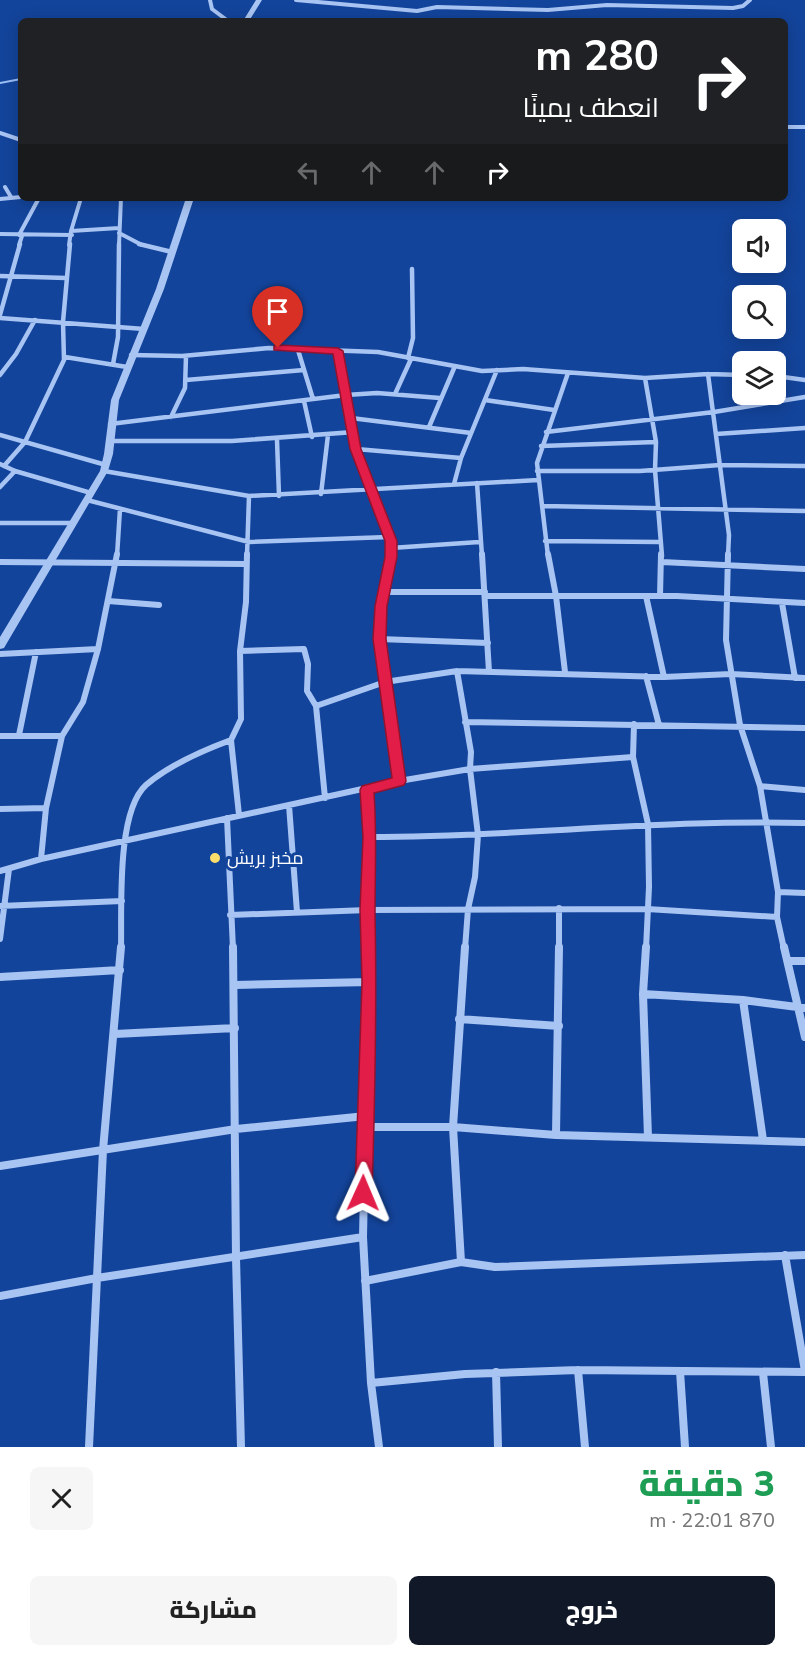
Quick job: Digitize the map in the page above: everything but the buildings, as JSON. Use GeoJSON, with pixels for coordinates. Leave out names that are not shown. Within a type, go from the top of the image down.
{"type":"FeatureCollection","features":[{"type":"Feature","properties":{"kind":"street"},"geometry":{"type":"LineString","coordinates":[[210,0],[212,9],[224,18]]}},
{"type":"Feature","properties":{"kind":"street"},"geometry":{"type":"LineString","coordinates":[[248,18],[259,0]]}},
{"type":"Feature","properties":{"kind":"street"},"geometry":{"type":"LineString","coordinates":[[296,0],[417,11],[437,7],[548,10],[607,5],[734,8],[743,6],[750,0]]}},
{"type":"Feature","properties":{"kind":"street"},"geometry":{"type":"LineString","coordinates":[[788,127],[805,127]]}},
{"type":"Feature","properties":{"kind":"street"},"geometry":{"type":"LineString","coordinates":[[0,133],[18,139]]}},
{"type":"Feature","properties":{"kind":"street"},"geometry":{"type":"LineString","coordinates":[[0,139],[6,136]]}},
{"type":"Feature","properties":{"kind":"street"},"geometry":{"type":"LineString","coordinates":[[5,187],[11,196]]}},
{"type":"Feature","properties":{"kind":"street"},"geometry":{"type":"LineString","coordinates":[[0,199],[18,197]]}},
{"type":"Feature","properties":{"kind":"street"},"geometry":{"type":"LineString","coordinates":[[37,201],[20,235],[12,277],[0,316],[144,328]]}},
{"type":"Feature","properties":{"kind":"street"},"geometry":{"type":"LineString","coordinates":[[80,201],[72,233],[66,278],[63,322],[65,357],[25,442],[2,465],[120,509],[249,542],[389,537]]}},
{"type":"Feature","properties":{"kind":"street"},"geometry":{"type":"LineString","coordinates":[[112,364],[118,326],[121,201]]}},
{"type":"Feature","properties":{"kind":"street"},"geometry":{"type":"LineString","coordinates":[[0,645],[105,468],[115,400],[172,252],[188,201]]}},
{"type":"Feature","properties":{"kind":"street"},"geometry":{"type":"LineString","coordinates":[[0,234],[119,231],[145,247],[172,252]]}},
{"type":"Feature","properties":{"kind":"street"},"geometry":{"type":"LineString","coordinates":[[395,394],[410,358],[414,338],[412,269]]}},
{"type":"Feature","properties":{"kind":"street"},"geometry":{"type":"LineString","coordinates":[[0,276],[66,278]]}},
{"type":"Feature","properties":{"kind":"street"},"geometry":{"type":"LineString","coordinates":[[0,375],[16,354],[35,320]]}},
{"type":"Feature","properties":{"kind":"street"},"geometry":{"type":"LineString","coordinates":[[131,355],[186,356],[251,349],[378,351],[482,371],[523,369],[645,378],[732,375]]}},
{"type":"Feature","properties":{"kind":"street"},"geometry":{"type":"LineString","coordinates":[[298,350],[313,399]]}},
{"type":"Feature","properties":{"kind":"street"},"geometry":{"type":"LineString","coordinates":[[338,351],[356,449],[391,548],[383,592],[380,639],[399,781]]}},
{"type":"Feature","properties":{"kind":"street"},"geometry":{"type":"LineString","coordinates":[[171,417],[183,393],[186,380],[186,356]]}},
{"type":"Feature","properties":{"kind":"street"},"geometry":{"type":"LineString","coordinates":[[65,357],[127,367]]}},
{"type":"Feature","properties":{"kind":"street"},"geometry":{"type":"LineString","coordinates":[[429,428],[455,366]]}},
{"type":"Feature","properties":{"kind":"street"},"geometry":{"type":"LineString","coordinates":[[186,380],[304,370]]}},
{"type":"Feature","properties":{"kind":"street"},"geometry":{"type":"LineString","coordinates":[[454,484],[461,458],[497,370]]}},
{"type":"Feature","properties":{"kind":"street"},"geometry":{"type":"LineString","coordinates":[[565,672],[556,596],[545,542],[543,506],[537,471],[541,446],[568,373]]}},
{"type":"Feature","properties":{"kind":"street"},"geometry":{"type":"LineString","coordinates":[[708,374],[729,535],[726,640],[740,725],[760,786],[778,892],[777,917],[802,1007],[805,1037]]}},
{"type":"Feature","properties":{"kind":"street"},"geometry":{"type":"LineString","coordinates":[[786,377],[805,380]]}},
{"type":"Feature","properties":{"kind":"street"},"geometry":{"type":"LineString","coordinates":[[645,378],[656,442],[655,470],[662,562],[660,596]]}},
{"type":"Feature","properties":{"kind":"street"},"geometry":{"type":"LineString","coordinates":[[110,424],[346,395],[395,394],[440,398]]}},
{"type":"Feature","properties":{"kind":"street"},"geometry":{"type":"LineString","coordinates":[[546,432],[714,412],[805,397]]}},
{"type":"Feature","properties":{"kind":"street"},"geometry":{"type":"LineString","coordinates":[[304,400],[312,437]]}},
{"type":"Feature","properties":{"kind":"street"},"geometry":{"type":"LineString","coordinates":[[485,400],[554,410]]}},
{"type":"Feature","properties":{"kind":"street"},"geometry":{"type":"LineString","coordinates":[[351,418],[471,433]]}},
{"type":"Feature","properties":{"kind":"street"},"geometry":{"type":"LineString","coordinates":[[716,434],[805,428]]}},
{"type":"Feature","properties":{"kind":"street"},"geometry":{"type":"LineString","coordinates":[[109,441],[208,443],[277,441],[354,432]]}},
{"type":"Feature","properties":{"kind":"street"},"geometry":{"type":"LineString","coordinates":[[0,435],[105,468],[249,496],[321,494],[538,480]]}},
{"type":"Feature","properties":{"kind":"street"},"geometry":{"type":"LineString","coordinates":[[321,494],[328,435]]}},
{"type":"Feature","properties":{"kind":"street"},"geometry":{"type":"LineString","coordinates":[[277,441],[279,496]]}},
{"type":"Feature","properties":{"kind":"street"},"geometry":{"type":"LineString","coordinates":[[541,446],[656,442]]}},
{"type":"Feature","properties":{"kind":"street"},"geometry":{"type":"LineString","coordinates":[[356,449],[461,458]]}},
{"type":"Feature","properties":{"kind":"street"},"geometry":{"type":"LineString","coordinates":[[537,471],[655,470],[720,465],[805,466]]}},
{"type":"Feature","properties":{"kind":"street"},"geometry":{"type":"LineString","coordinates":[[0,487],[15,471]]}},
{"type":"Feature","properties":{"kind":"street"},"geometry":{"type":"LineString","coordinates":[[477,483],[489,672]]}},
{"type":"Feature","properties":{"kind":"street"},"geometry":{"type":"LineString","coordinates":[[239,815],[231,740],[242,719],[240,651],[246,602],[249,496]]}},
{"type":"Feature","properties":{"kind":"street"},"geometry":{"type":"LineString","coordinates":[[543,506],[805,511]]}},
{"type":"Feature","properties":{"kind":"street"},"geometry":{"type":"LineString","coordinates":[[41,859],[46,808],[62,736],[83,702],[98,649],[116,565],[120,509]]}},
{"type":"Feature","properties":{"kind":"street"},"geometry":{"type":"LineString","coordinates":[[0,523],[74,522]]}},
{"type":"Feature","properties":{"kind":"street"},"geometry":{"type":"LineString","coordinates":[[391,548],[479,542]]}},
{"type":"Feature","properties":{"kind":"street"},"geometry":{"type":"LineString","coordinates":[[545,542],[659,543]]}},
{"type":"Feature","properties":{"kind":"street"},"geometry":{"type":"LineString","coordinates":[[0,562],[116,565],[246,564]]}},
{"type":"Feature","properties":{"kind":"street"},"geometry":{"type":"LineString","coordinates":[[662,562],[805,569]]}},
{"type":"Feature","properties":{"kind":"street"},"geometry":{"type":"LineString","coordinates":[[383,592],[660,596],[805,603]]}},
{"type":"Feature","properties":{"kind":"street"},"geometry":{"type":"LineString","coordinates":[[646,596],[664,676]]}},
{"type":"Feature","properties":{"kind":"street"},"geometry":{"type":"LineString","coordinates":[[108,600],[159,604]]}},
{"type":"Feature","properties":{"kind":"street"},"geometry":{"type":"LineString","coordinates":[[782,603],[795,678]]}},
{"type":"Feature","properties":{"kind":"street"},"geometry":{"type":"LineString","coordinates":[[380,639],[488,643]]}},
{"type":"Feature","properties":{"kind":"street"},"geometry":{"type":"LineString","coordinates":[[0,654],[98,649]]}},
{"type":"Feature","properties":{"kind":"street"},"geometry":{"type":"LineString","coordinates":[[240,651],[304,649],[308,663],[307,691],[316,706],[325,798]]}},
{"type":"Feature","properties":{"kind":"street"},"geometry":{"type":"LineString","coordinates":[[19,735],[36,652]]}},
{"type":"Feature","properties":{"kind":"street"},"geometry":{"type":"LineString","coordinates":[[316,706],[385,682],[457,671],[565,672],[646,676],[731,674],[805,678]]}},
{"type":"Feature","properties":{"kind":"street"},"geometry":{"type":"LineString","coordinates":[[457,671],[471,752],[470,769],[478,835],[475,877],[468,909],[453,1128],[461,1262]]}},
{"type":"Feature","properties":{"kind":"street"},"geometry":{"type":"LineString","coordinates":[[646,676],[659,725]]}},
{"type":"Feature","properties":{"kind":"street"},"geometry":{"type":"LineString","coordinates":[[465,722],[740,725],[805,728]]}},
{"type":"Feature","properties":{"kind":"street"},"geometry":{"type":"LineString","coordinates":[[633,724],[633,757],[648,824],[643,994],[648,1137]]}},
{"type":"Feature","properties":{"kind":"street"},"geometry":{"type":"LineString","coordinates":[[0,736],[62,736]]}},
{"type":"Feature","properties":{"kind":"street"},"geometry":{"type":"LineString","coordinates":[[89,1447],[104,1150],[120,970],[124,840],[134,801],[146,785],[197,753],[231,740]]}},
{"type":"Feature","properties":{"kind":"street"},"geometry":{"type":"LineString","coordinates":[[0,871],[124,840],[367,790],[399,781],[470,769],[633,757]]}},
{"type":"Feature","properties":{"kind":"street"},"geometry":{"type":"LineString","coordinates":[[760,786],[805,790]]}},
{"type":"Feature","properties":{"kind":"street"},"geometry":{"type":"LineString","coordinates":[[367,790],[370,837],[369,982],[363,1237],[371,1383],[379,1447]]}},
{"type":"Feature","properties":{"kind":"street"},"geometry":{"type":"LineString","coordinates":[[289,805],[297,912]]}},
{"type":"Feature","properties":{"kind":"street"},"geometry":{"type":"LineString","coordinates":[[0,809],[46,808]]}},
{"type":"Feature","properties":{"kind":"street"},"geometry":{"type":"LineString","coordinates":[[227,818],[235,985],[236,1258],[241,1447]]}},
{"type":"Feature","properties":{"kind":"street"},"geometry":{"type":"LineString","coordinates":[[370,837],[478,835],[648,824],[765,821],[805,823]]}},
{"type":"Feature","properties":{"kind":"street"},"geometry":{"type":"LineString","coordinates":[[0,939],[9,869]]}},
{"type":"Feature","properties":{"kind":"street"},"geometry":{"type":"LineString","coordinates":[[778,892],[805,893]]}},
{"type":"Feature","properties":{"kind":"street"},"geometry":{"type":"LineString","coordinates":[[3,905],[122,900]]}},
{"type":"Feature","properties":{"kind":"street"},"geometry":{"type":"LineString","coordinates":[[230,915],[368,910],[559,908],[647,909],[777,917]]}},
{"type":"Feature","properties":{"kind":"street"},"geometry":{"type":"LineString","coordinates":[[556,1135],[559,908]]}},
{"type":"Feature","properties":{"kind":"street"},"geometry":{"type":"LineString","coordinates":[[788,961],[805,961]]}},
{"type":"Feature","properties":{"kind":"street"},"geometry":{"type":"LineString","coordinates":[[0,977],[120,970]]}},
{"type":"Feature","properties":{"kind":"street"},"geometry":{"type":"LineString","coordinates":[[235,985],[369,982]]}},
{"type":"Feature","properties":{"kind":"street"},"geometry":{"type":"LineString","coordinates":[[643,994],[743,1000],[802,1007]]}},
{"type":"Feature","properties":{"kind":"street"},"geometry":{"type":"LineString","coordinates":[[743,1000],[764,1140]]}},
{"type":"Feature","properties":{"kind":"street"},"geometry":{"type":"LineString","coordinates":[[459,1019],[559,1026]]}},
{"type":"Feature","properties":{"kind":"street"},"geometry":{"type":"LineString","coordinates":[[115,1034],[235,1028]]}},
{"type":"Feature","properties":{"kind":"street"},"geometry":{"type":"LineString","coordinates":[[0,1166],[236,1130],[366,1116]]}},
{"type":"Feature","properties":{"kind":"street"},"geometry":{"type":"LineString","coordinates":[[364,1127],[453,1128],[556,1135],[805,1142]]}},
{"type":"Feature","properties":{"kind":"street"},"geometry":{"type":"LineString","coordinates":[[0,1296],[98,1278],[363,1237]]}},
{"type":"Feature","properties":{"kind":"street"},"geometry":{"type":"LineString","coordinates":[[371,1383],[496,1372],[578,1370],[763,1373],[805,1371],[785,1255]]}},
{"type":"Feature","properties":{"kind":"street"},"geometry":{"type":"LineString","coordinates":[[365,1281],[461,1262],[495,1267],[805,1255]]}},
{"type":"Feature","properties":{"kind":"street"},"geometry":{"type":"LineString","coordinates":[[578,1370],[585,1447]]}},
{"type":"Feature","properties":{"kind":"street"},"geometry":{"type":"LineString","coordinates":[[680,1371],[685,1447]]}},
{"type":"Feature","properties":{"kind":"street"},"geometry":{"type":"LineString","coordinates":[[496,1372],[498,1447]]}},
{"type":"Feature","properties":{"kind":"street"},"geometry":{"type":"LineString","coordinates":[[763,1373],[771,1447]]}},
{"type":"Feature","properties":{"kind":"waterway"},"geometry":{"type":"LineString","coordinates":[[0,83],[18,80]]}},
{"type":"Feature","properties":{"kind":"place","name":"مخبز بريش"},"geometry":{"type":"Point","coordinates":[215,858]}},
{"type":"Feature","properties":{"kind":"route"},"geometry":{"type":"LineString","coordinates":[[278,348],[338,351],[356,449],[391,541],[391,557],[381,606],[380,639],[399,781],[367,790],[370,837],[369,982],[363,1193]]}}]}
